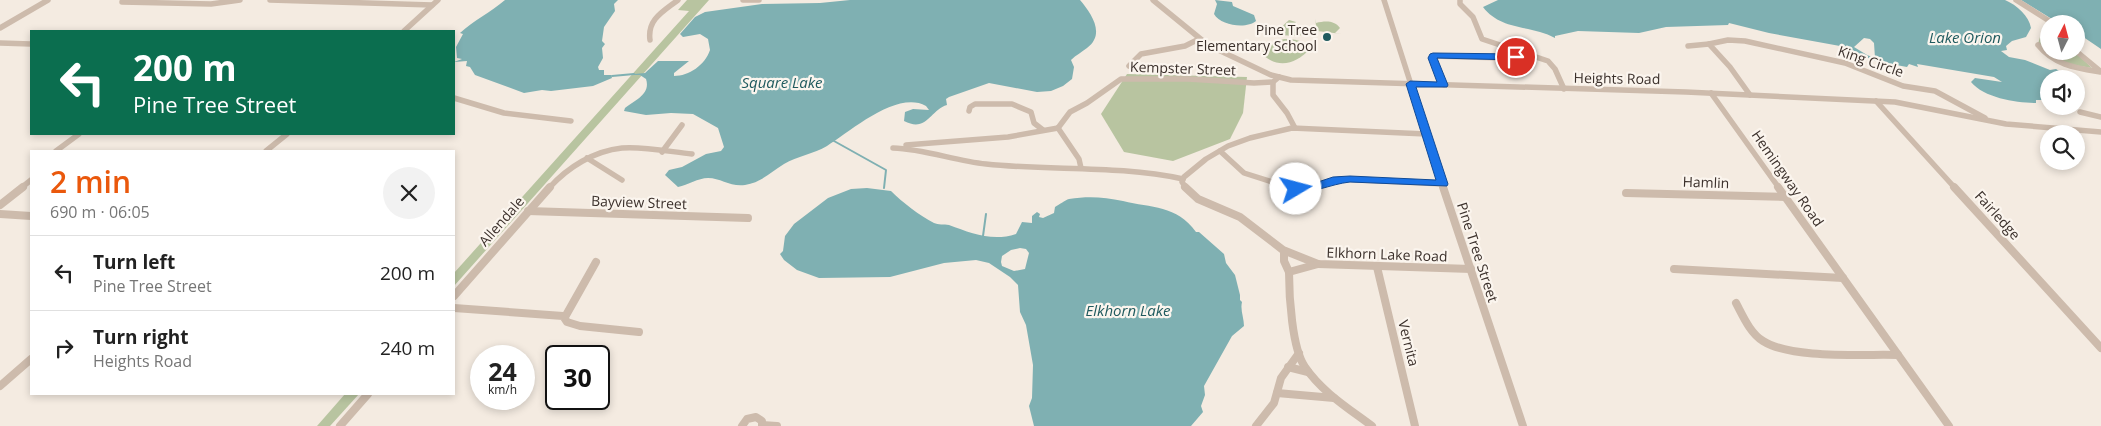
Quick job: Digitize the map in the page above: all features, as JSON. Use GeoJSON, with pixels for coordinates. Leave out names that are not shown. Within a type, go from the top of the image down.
{"type":"FeatureCollection","features":[{"type":"Feature","properties":{"kind":"street"},"geometry":{"type":"LineString","coordinates":[[0,28],[48,0]]}},
{"type":"Feature","properties":{"kind":"street"},"geometry":{"type":"LineString","coordinates":[[122,2],[141,0],[212,3],[240,0]]}},
{"type":"Feature","properties":{"kind":"street"},"geometry":{"type":"LineString","coordinates":[[270,0],[432,5]]}},
{"type":"Feature","properties":{"kind":"street"},"geometry":{"type":"LineString","coordinates":[[405,30],[438,0]]}},
{"type":"Feature","properties":{"kind":"street"},"geometry":{"type":"LineString","coordinates":[[650,40],[648,29],[652,22],[678,0]]}},
{"type":"Feature","properties":{"kind":"street"},"geometry":{"type":"LineString","coordinates":[[743,0],[759,0]]}},
{"type":"Feature","properties":{"kind":"street","name":"Heights Road"},"geometry":{"type":"LineString","coordinates":[[1153,0],[1200,40],[1222,53],[1279,77],[1300,81],[1711,93],[1876,101],[1927,107],[2024,127],[2101,132]]}},
{"type":"Feature","properties":{"kind":"street","name":"Pine Tree Street"},"geometry":{"type":"LineString","coordinates":[[1384,0],[1426,134],[1523,426]]}},
{"type":"Feature","properties":{"kind":"street"},"geometry":{"type":"LineString","coordinates":[[1460,0],[1462,7],[1472,18],[1482,39],[1548,61],[1555,69],[1564,89]]}},
{"type":"Feature","properties":{"kind":"street"},"geometry":{"type":"LineString","coordinates":[[2016,0],[2040,15]]}},
{"type":"Feature","properties":{"kind":"street"},"geometry":{"type":"LineString","coordinates":[[1129,66],[1141,54],[1179,47],[1200,40]]}},
{"type":"Feature","properties":{"kind":"street","name":"King Circle"},"geometry":{"type":"LineString","coordinates":[[1688,46],[1728,40],[1745,41],[1845,63],[1903,86],[1935,91],[1990,121]]}},
{"type":"Feature","properties":{"kind":"street"},"geometry":{"type":"LineString","coordinates":[[0,43],[30,44]]}},
{"type":"Feature","properties":{"kind":"street"},"geometry":{"type":"LineString","coordinates":[[1709,44],[1730,67],[1750,95]]}},
{"type":"Feature","properties":{"kind":"street"},"geometry":{"type":"LineString","coordinates":[[2038,45],[2056,61],[2101,72]]}},
{"type":"Feature","properties":{"kind":"street"},"geometry":{"type":"LineString","coordinates":[[1444,85],[1432,58],[1433,56],[1516,57],[1524,54]]}},
{"type":"Feature","properties":{"kind":"street"},"geometry":{"type":"LineString","coordinates":[[2085,59],[2101,72]]}},
{"type":"Feature","properties":{"kind":"street"},"geometry":{"type":"LineString","coordinates":[[1279,77],[1273,82],[1271,90],[1288,114],[1294,128]]}},
{"type":"Feature","properties":{"kind":"street","name":"Kempster Street"},"geometry":{"type":"LineString","coordinates":[[1058,128],[1070,112],[1087,103],[1121,79],[1273,82]]}},
{"type":"Feature","properties":{"kind":"street","name":"Hemingway Road"},"geometry":{"type":"LineString","coordinates":[[1711,93],[1948,426]]}},
{"type":"Feature","properties":{"kind":"street"},"geometry":{"type":"LineString","coordinates":[[455,98],[504,113],[571,121]]}},
{"type":"Feature","properties":{"kind":"street","name":"Fairledge"},"geometry":{"type":"LineString","coordinates":[[1876,101],[2101,348]]}},
{"type":"Feature","properties":{"kind":"street"},"geometry":{"type":"LineString","coordinates":[[969,111],[970,107],[975,104],[1012,104],[1031,112],[1034,123],[1043,130]]}},
{"type":"Feature","properties":{"kind":"street"},"geometry":{"type":"LineString","coordinates":[[2085,113],[2101,117]]}},
{"type":"Feature","properties":{"kind":"street"},"geometry":{"type":"LineString","coordinates":[[662,152],[682,125]]}},
{"type":"Feature","properties":{"kind":"street"},"geometry":{"type":"LineString","coordinates":[[1081,168],[1079,159],[1058,128],[1008,137],[915,143],[893,148],[931,150],[961,160],[988,164],[1081,168],[1142,170],[1183,179],[1203,161],[1248,138],[1294,128],[1426,134]]}},
{"type":"Feature","properties":{"kind":"street"},"geometry":{"type":"LineString","coordinates":[[57,150],[78,135]]}},
{"type":"Feature","properties":{"kind":"street"},"geometry":{"type":"LineString","coordinates":[[267,150],[286,135]]}},
{"type":"Feature","properties":{"kind":"street","name":"Allendale"},"geometry":{"type":"LineString","coordinates":[[455,295],[528,211],[561,175],[572,166],[605,151],[623,148],[692,154]]}},
{"type":"Feature","properties":{"kind":"street"},"geometry":{"type":"LineString","coordinates":[[1220,151],[1236,168],[1244,173],[1296,189],[1310,188],[1333,180],[1344,179],[1443,184]]}},
{"type":"Feature","properties":{"kind":"street"},"geometry":{"type":"LineString","coordinates":[[587,158],[622,180]]}},
{"type":"Feature","properties":{"kind":"street","name":"Elkhorn Lake Road"},"geometry":{"type":"LineString","coordinates":[[1183,179],[1182,182],[1185,188],[1200,201],[1240,218],[1284,251],[1318,264],[1471,270]]}},
{"type":"Feature","properties":{"kind":"street"},"geometry":{"type":"LineString","coordinates":[[0,205],[30,181]]}},
{"type":"Feature","properties":{"kind":"street","name":"Hamlin"},"geometry":{"type":"LineString","coordinates":[[1626,193],[1786,197]]}},
{"type":"Feature","properties":{"kind":"street","name":"Bayview Street"},"geometry":{"type":"LineString","coordinates":[[528,211],[748,218]]}},
{"type":"Feature","properties":{"kind":"street"},"geometry":{"type":"LineString","coordinates":[[0,214],[30,216]]}},
{"type":"Feature","properties":{"kind":"street"},"geometry":{"type":"LineString","coordinates":[[1284,251],[1284,261],[1289,272],[1290,302],[1299,353],[1308,372],[1334,398],[1372,426]]}},
{"type":"Feature","properties":{"kind":"street"},"geometry":{"type":"LineString","coordinates":[[565,317],[596,262]]}},
{"type":"Feature","properties":{"kind":"street"},"geometry":{"type":"LineString","coordinates":[[1289,272],[1318,264]]}},
{"type":"Feature","properties":{"kind":"street","name":"Vernita"},"geometry":{"type":"LineString","coordinates":[[1377,267],[1415,426]]}},
{"type":"Feature","properties":{"kind":"street"},"geometry":{"type":"LineString","coordinates":[[1674,269],[1843,278]]}},
{"type":"Feature","properties":{"kind":"street"},"geometry":{"type":"LineString","coordinates":[[1736,302],[1758,337],[1770,345],[1802,350],[1898,355]]}},
{"type":"Feature","properties":{"kind":"street"},"geometry":{"type":"LineString","coordinates":[[455,308],[565,317]]}},
{"type":"Feature","properties":{"kind":"street"},"geometry":{"type":"LineString","coordinates":[[565,317],[567,322],[580,326],[639,332]]}},
{"type":"Feature","properties":{"kind":"street"},"geometry":{"type":"LineString","coordinates":[[1256,426],[1269,410],[1277,394],[1281,378],[1299,353]]}},
{"type":"Feature","properties":{"kind":"street"},"geometry":{"type":"LineString","coordinates":[[0,386],[30,359]]}},
{"type":"Feature","properties":{"kind":"street"},"geometry":{"type":"LineString","coordinates":[[1288,367],[1308,372]]}},
{"type":"Feature","properties":{"kind":"street"},"geometry":{"type":"LineString","coordinates":[[1277,394],[1299,394],[1334,398]]}},
{"type":"Feature","properties":{"kind":"street"},"geometry":{"type":"LineString","coordinates":[[340,426],[367,395]]}},
{"type":"Feature","properties":{"kind":"street"},"geometry":{"type":"LineString","coordinates":[[742,426],[744,421],[753,417],[761,419],[762,426],[777,426]]}},
{"type":"Feature","properties":{"kind":"green space"},"geometry":{"type":"Polygon","coordinates":[[[687,0],[709,0],[455,285],[455,272],[689,11],[678,10],[687,0]]]}},
{"type":"Feature","properties":{"kind":"green space"},"geometry":{"type":"Polygon","coordinates":[[[1315,19],[1316,23],[1332,22],[1340,28],[1335,33],[1342,34],[1317,31],[1315,19]]]}},
{"type":"Feature","properties":{"kind":"green space"},"geometry":{"type":"Polygon","coordinates":[[[1289,20],[1296,22],[1292,27],[1298,30],[1308,30],[1310,34],[1292,36],[1275,33],[1289,20]]]}},
{"type":"Feature","properties":{"kind":"green space"},"geometry":{"type":"Polygon","coordinates":[[[1284,39],[1302,42],[1310,49],[1300,58],[1288,63],[1276,62],[1264,56],[1263,51],[1277,41],[1284,39]]]}},
{"type":"Feature","properties":{"kind":"green space"},"geometry":{"type":"Polygon","coordinates":[[[2057,60],[2084,60],[2092,68],[2061,63],[2057,60]]]}},
{"type":"Feature","properties":{"kind":"green space"},"geometry":{"type":"Polygon","coordinates":[[[1127,74],[1247,77],[1243,113],[1230,139],[1173,161],[1124,152],[1101,114],[1127,74]]]}},
{"type":"Feature","properties":{"kind":"green space"},"geometry":{"type":"Polygon","coordinates":[[[344,395],[358,395],[330,426],[317,426],[344,395]]]}},
{"type":"Feature","properties":{"kind":"water"},"geometry":{"type":"Polygon","coordinates":[[[505,0],[618,0],[614,4],[615,11],[604,27],[602,41],[605,44],[602,48],[603,58],[598,67],[599,70],[604,70],[604,75],[611,75],[612,78],[593,86],[524,93],[475,75],[470,67],[466,66],[467,61],[455,62],[462,59],[457,58],[456,47],[463,34],[460,33],[505,0]]]}},
{"type":"Feature","properties":{"kind":"water","name":"Square Lake"},"geometry":{"type":"Polygon","coordinates":[[[850,0],[1080,0],[1092,17],[1096,30],[1093,42],[1071,60],[1074,67],[1072,79],[1063,86],[1051,91],[1037,92],[989,83],[949,97],[946,99],[947,105],[936,111],[923,123],[918,124],[904,121],[905,112],[913,109],[929,110],[926,106],[902,103],[875,114],[822,149],[789,161],[751,184],[735,185],[708,178],[678,187],[665,175],[669,170],[682,167],[706,154],[721,151],[724,147],[718,128],[693,114],[646,115],[624,111],[646,89],[646,79],[634,74],[645,73],[658,61],[689,61],[674,73],[674,76],[696,69],[710,50],[708,39],[700,34],[683,37],[680,34],[695,17],[705,12],[762,4],[820,3],[850,0]]]}},
{"type":"Feature","properties":{"kind":"water"},"geometry":{"type":"Polygon","coordinates":[[[1215,0],[1232,2],[1233,6],[1254,15],[1256,21],[1247,25],[1234,25],[1222,21],[1214,14],[1217,4],[1215,0]]]}},
{"type":"Feature","properties":{"kind":"water","name":"Lake Orion"},"geometry":{"type":"Polygon","coordinates":[[[1498,0],[2005,0],[2022,11],[2028,19],[2031,28],[2026,37],[2012,41],[2006,46],[2007,50],[2001,51],[2009,57],[2025,60],[2050,70],[2040,70],[2040,100],[2036,100],[2036,103],[2020,102],[1992,96],[1971,82],[1975,78],[2002,82],[1994,77],[1917,64],[1918,67],[1909,64],[1907,67],[1875,61],[1840,46],[1769,33],[1729,23],[1728,25],[1666,27],[1639,33],[1578,31],[1555,36],[1555,38],[1537,31],[1508,24],[1490,15],[1483,7],[1498,0]],[[1864,38],[1854,47],[1875,58],[1874,43],[1870,39],[1864,38]]]}},
{"type":"Feature","properties":{"kind":"water","name":"Lake Orion"},"geometry":{"type":"Polygon","coordinates":[[[2021,0],[2101,0],[2101,49],[2085,38],[2085,15],[2045,15],[2021,0]]]}},
{"type":"Feature","properties":{"kind":"water","name":"Elkhorn Lake"},"geometry":{"type":"Polygon","coordinates":[[[867,188],[891,191],[900,200],[934,223],[949,225],[990,237],[1016,234],[1022,222],[1032,223],[1032,216],[1037,212],[1040,214],[1039,217],[1043,218],[1054,213],[1055,207],[1064,201],[1076,198],[1096,197],[1116,200],[1163,209],[1181,217],[1196,232],[1199,232],[1224,254],[1226,263],[1235,275],[1242,302],[1244,326],[1232,336],[1204,386],[1205,395],[1201,406],[1203,412],[1191,426],[1034,426],[1029,406],[1032,398],[1033,365],[1026,325],[1020,312],[1018,285],[1010,277],[989,263],[976,260],[944,263],[890,277],[819,278],[797,270],[784,260],[780,254],[783,251],[785,236],[794,224],[828,198],[851,189],[867,188]],[[1026,249],[1011,250],[1002,256],[1002,266],[1014,271],[1025,269],[1029,253],[1026,249]]]}},
{"type":"Feature","properties":{"kind":"waterway"},"geometry":{"type":"LineString","coordinates":[[612,76],[634,74]]}},
{"type":"Feature","properties":{"kind":"waterway"},"geometry":{"type":"LineString","coordinates":[[834,141],[886,170],[884,188]]}},
{"type":"Feature","properties":{"kind":"waterway"},"geometry":{"type":"LineString","coordinates":[[983,236],[986,214]]}},
{"type":"Feature","properties":{"kind":"place","name":"Pine Tree Elementary School"},"geometry":{"type":"Point","coordinates":[1327,37]}},
{"type":"Feature","properties":{"kind":"route"},"geometry":{"type":"LineString","coordinates":[[1296,189],[1310,188],[1333,180],[1350,179],[1415,184],[1443,184],[1410,84],[1444,85],[1432,58],[1433,56],[1516,57]]}}]}
